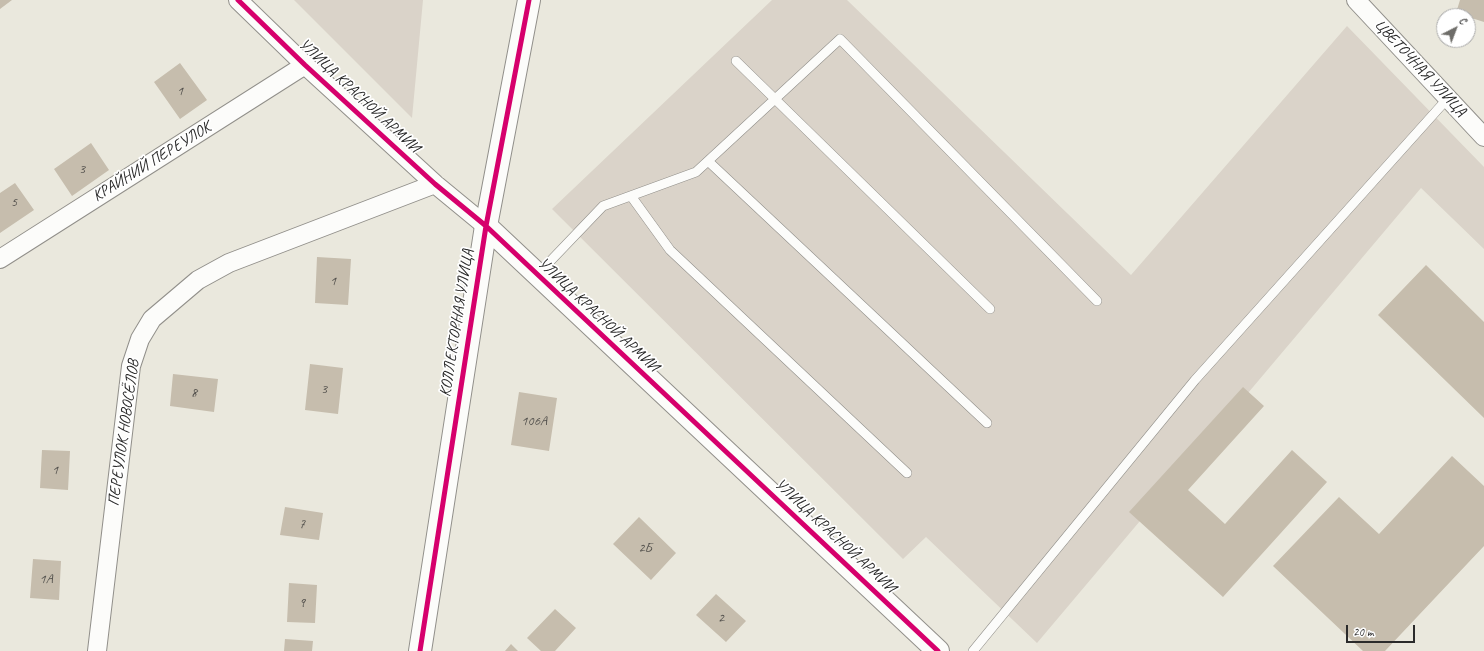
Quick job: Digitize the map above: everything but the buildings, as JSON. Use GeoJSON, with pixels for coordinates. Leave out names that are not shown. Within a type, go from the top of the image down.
{"type":"FeatureCollection","features":[{"type":"Feature","properties":{"kind":"street","name":"УЛИЦА КРАСНОЙ АРМИИ"},"geometry":{"type":"LineString","coordinates":[[238,0],[305,65],[435,184],[486,226],[938,651]]}},
{"type":"Feature","properties":{"kind":"street","name":"КОЛЛЕКТОРНАЯ УЛИЦА"},"geometry":{"type":"LineString","coordinates":[[420,651],[486,226],[529,0]]}},
{"type":"Feature","properties":{"kind":"street","name":"ЦВЕТОЧНАЯ УЛИЦА"},"geometry":{"type":"LineString","coordinates":[[1356,0],[1484,137]]}},
{"type":"Feature","properties":{"kind":"street","name":"КРАЙНИЙ ПЕРЕУЛОК"},"geometry":{"type":"LineString","coordinates":[[0,259],[305,65]]}},
{"type":"Feature","properties":{"kind":"street","name":"ПЕРЕУЛОК НОВОСЁЛОВ"},"geometry":{"type":"LineString","coordinates":[[97,651],[131,366],[140,339],[152,319],[198,280],[229,263],[435,184]]}},
{"type":"Feature","properties":{"kind":"lane"},"geometry":{"type":"LineString","coordinates":[[537,274],[603,206],[696,172],[840,39],[1097,302]]}},
{"type":"Feature","properties":{"kind":"lane"},"geometry":{"type":"LineString","coordinates":[[736,61],[990,309]]}},
{"type":"Feature","properties":{"kind":"lane"},"geometry":{"type":"LineString","coordinates":[[973,651],[1194,380],[1448,98]]}},
{"type":"Feature","properties":{"kind":"lane"},"geometry":{"type":"LineString","coordinates":[[708,161],[987,424]]}},
{"type":"Feature","properties":{"kind":"lane"},"geometry":{"type":"LineString","coordinates":[[631,196],[670,250],[907,473]]}},
{"type":"Feature","properties":{"kind":"shaded area"},"geometry":{"type":"Polygon","coordinates":[[[294,0],[423,0],[412,118],[294,0]]]}},
{"type":"Feature","properties":{"kind":"shaded area"},"geometry":{"type":"Polygon","coordinates":[[[772,0],[847,0],[1131,275],[1347,26],[1484,167],[1484,249],[1421,188],[1037,643],[926,537],[903,559],[552,209],[772,0]]]}},
{"type":"Feature","properties":{"kind":"cycle path"},"geometry":{"type":"LineString","coordinates":[[238,0],[305,65],[435,184],[486,226],[938,651]]}},
{"type":"Feature","properties":{"kind":"cycle path"},"geometry":{"type":"LineString","coordinates":[[420,651],[486,226],[529,0]]}}]}
